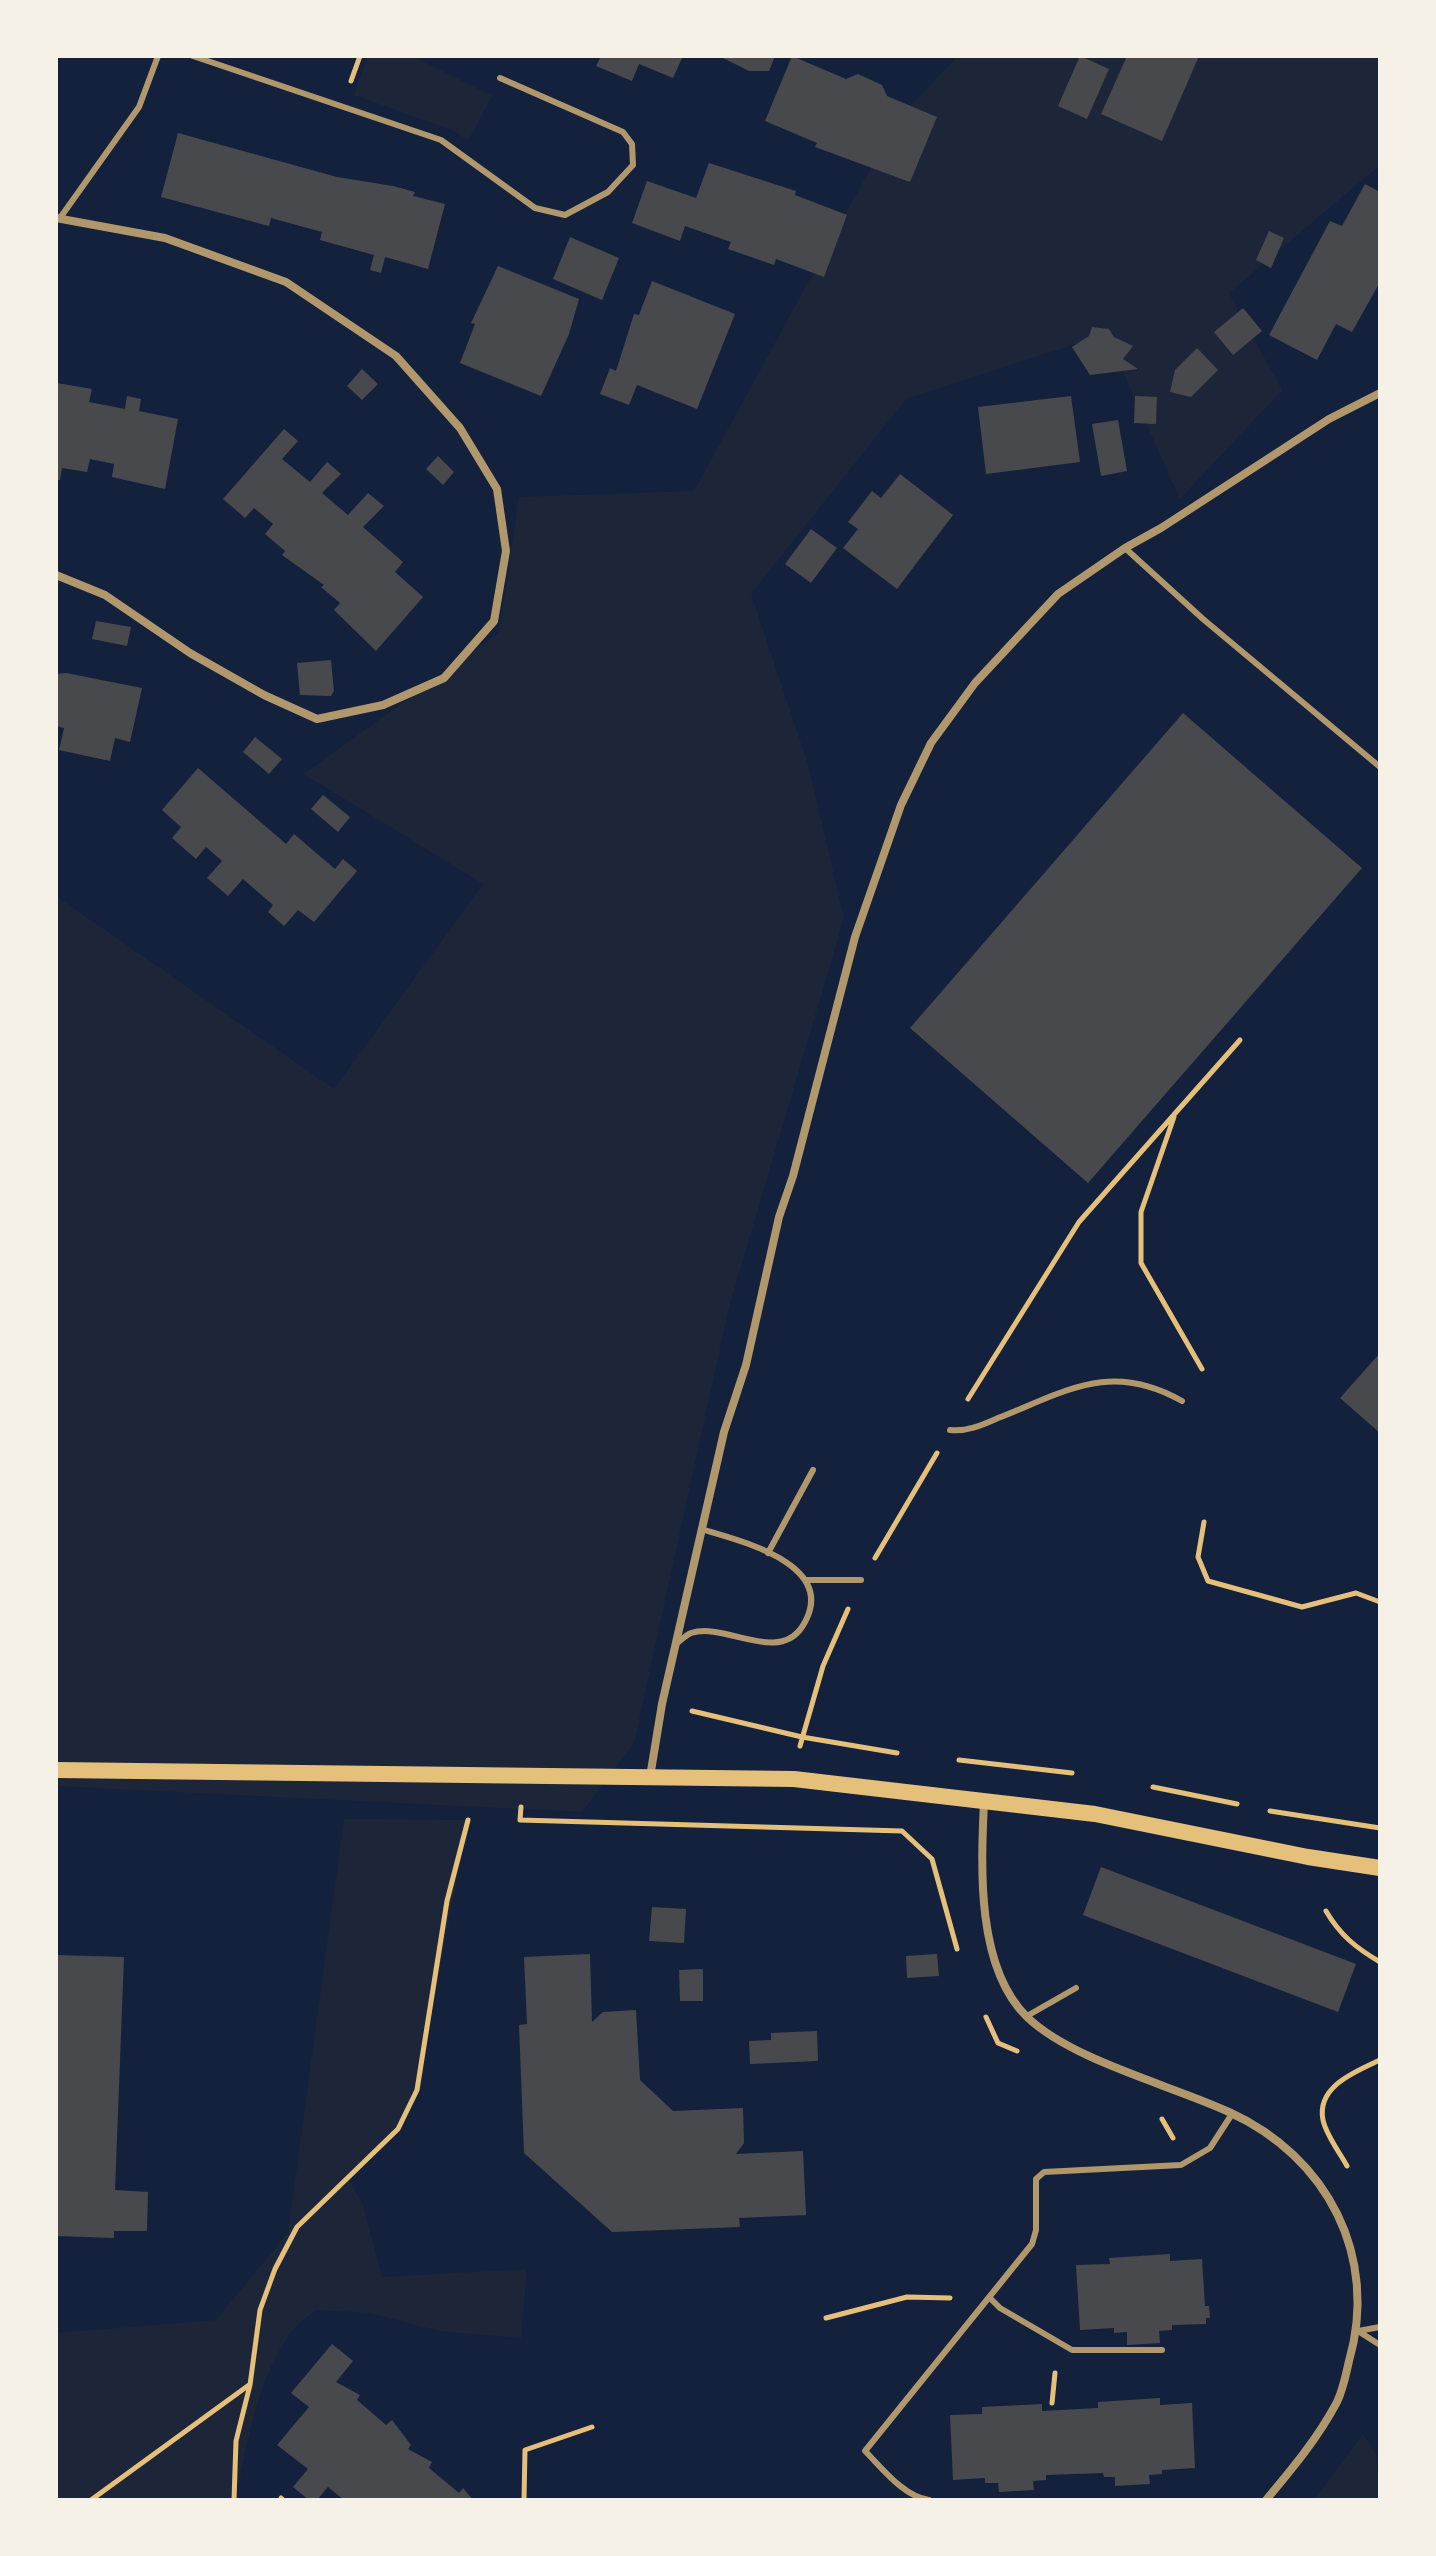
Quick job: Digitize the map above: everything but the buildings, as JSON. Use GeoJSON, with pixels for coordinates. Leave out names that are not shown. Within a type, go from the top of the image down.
{"type":"FeatureCollection","features":[{"type":"Feature","properties":{"kind":"main road"},"geometry":{"type":"LineString","coordinates":[[56,1770],[794,1779],[1095,1814],[1308,1857],[1380,1868]]}},
{"type":"Feature","properties":{"kind":"street"},"geometry":{"type":"LineString","coordinates":[[56,575],[105,595],[202,660],[264,695],[317,719],[383,705],[444,678],[494,621],[506,551],[497,489],[460,428],[396,356],[286,282],[165,238],[58,218]]}},
{"type":"Feature","properties":{"kind":"street"},"geometry":{"type":"LineString","coordinates":[[650,1777],[662,1704],[724,1432],[746,1365],[779,1217],[793,1176],[855,937],[901,805],[931,743],[975,683],[1058,594],[1329,419],[1380,393]]}},
{"type":"Feature","properties":{"kind":"street"},"geometry":{"type":"LineString","coordinates":[[984,1802],[983,1894],[990,1940],[1004,1984],[1027,2016],[1070,2046],[1232,2114],[1283,2144],[1315,2179],[1340,2219],[1355,2258],[1360,2293],[1358,2331],[1338,2399],[1308,2449],[1266,2500]]}},
{"type":"Feature","properties":{"kind":"lane"},"geometry":{"type":"LineString","coordinates":[[58,218],[139,107],[158,56]]}},
{"type":"Feature","properties":{"kind":"lane"},"geometry":{"type":"LineString","coordinates":[[193,56],[441,140],[535,208],[565,215],[608,192],[633,165],[632,144],[623,132],[500,78]]}},
{"type":"Feature","properties":{"kind":"lane"},"geometry":{"type":"LineString","coordinates":[[1125,548],[1203,619],[1380,767]]}},
{"type":"Feature","properties":{"kind":"lane"},"geometry":{"type":"LineString","coordinates":[[950,1430],[962,1431],[980,1425],[1047,1396],[1095,1381],[1147,1386],[1182,1401]]}},
{"type":"Feature","properties":{"kind":"lane"},"geometry":{"type":"LineString","coordinates":[[768,1553],[788,1511],[813,1470]]}},
{"type":"Feature","properties":{"kind":"lane"},"geometry":{"type":"LineString","coordinates":[[676,1644],[690,1633],[714,1633],[768,1644],[786,1640],[801,1628],[809,1611],[805,1580],[793,1565],[701,1529]]}},
{"type":"Feature","properties":{"kind":"lane"},"geometry":{"type":"LineString","coordinates":[[805,1580],[861,1580]]}},
{"type":"Feature","properties":{"kind":"lane"},"geometry":{"type":"LineString","coordinates":[[1027,2016],[1076,1988]]}},
{"type":"Feature","properties":{"kind":"lane"},"geometry":{"type":"LineString","coordinates":[[929,2500],[919,2499],[887,2474],[865,2451],[1032,2244],[1036,2230],[1036,2179],[1044,2172],[1181,2165],[1210,2148],[1232,2114]]}},
{"type":"Feature","properties":{"kind":"lane"},"geometry":{"type":"LineString","coordinates":[[990,2298],[1011,2315],[1072,2350],[1162,2350]]}},
{"type":"Feature","properties":{"kind":"lane"},"geometry":{"type":"LineString","coordinates":[[1358,2331],[1380,2327]]}},
{"type":"Feature","properties":{"kind":"lane"},"geometry":{"type":"LineString","coordinates":[[1358,2331],[1380,2345]]}},
{"type":"Feature","properties":{"kind":"path"},"geometry":{"type":"LineString","coordinates":[[1176,1112],[1141,1212],[1141,1263],[1202,1369]]}},
{"type":"Feature","properties":{"kind":"path"},"geometry":{"type":"LineString","coordinates":[[1204,1522],[1198,1557],[1208,1581],[1302,1607],[1356,1593],[1380,1602]]}},
{"type":"Feature","properties":{"kind":"path"},"geometry":{"type":"LineString","coordinates":[[662,1704],[802,1737]]}},
{"type":"Feature","properties":{"kind":"path"},"geometry":{"type":"LineString","coordinates":[[234,2500],[236,2441],[250,2385],[260,2310],[275,2269],[297,2227],[398,2129],[417,2090],[447,1901],[468,1820]]}},
{"type":"Feature","properties":{"kind":"path"},"geometry":{"type":"LineString","coordinates":[[520,1820],[902,1831],[932,1859],[958,1950]]}},
{"type":"Feature","properties":{"kind":"path"},"geometry":{"type":"LineString","coordinates":[[1326,1911],[1336,1929],[1357,1949],[1380,1962]]}},
{"type":"Feature","properties":{"kind":"path"},"geometry":{"type":"LineString","coordinates":[[980,2004],[998,2043],[1026,2055]]}},
{"type":"Feature","properties":{"kind":"path"},"geometry":{"type":"LineString","coordinates":[[1348,2168],[1323,2119],[1327,2098],[1339,2080],[1380,2060]]}},
{"type":"Feature","properties":{"kind":"path"},"geometry":{"type":"LineString","coordinates":[[1155,2108],[1171,2133],[1181,2165]]}},
{"type":"Feature","properties":{"kind":"path"},"geometry":{"type":"LineString","coordinates":[[826,2318],[907,2297],[990,2298]]}},
{"type":"Feature","properties":{"kind":"path"},"geometry":{"type":"LineString","coordinates":[[91,2500],[250,2385]]}},
{"type":"Feature","properties":{"kind":"path"},"geometry":{"type":"LineString","coordinates":[[524,2500],[525,2450],[592,2427]]}},
{"type":"Feature","properties":{"kind":"shaded area"},"geometry":{"type":"Polygon","coordinates":[[[368,56],[412,56],[492,96],[468,141],[454,131],[354,95],[368,56]]]}},
{"type":"Feature","properties":{"kind":"shaded area"},"geometry":{"type":"Polygon","coordinates":[[[958,56],[1380,56],[1380,165],[1229,293],[1282,390],[1180,499],[1106,334],[906,399],[751,594],[808,764],[844,918],[729,1307],[634,1743],[582,1812],[56,1786],[56,896],[334,1089],[483,884],[304,774],[499,633],[519,497],[694,491],[897,120],[958,56]]]}},
{"type":"Feature","properties":{"kind":"shaded area"},"geometry":{"type":"Polygon","coordinates":[[[344,1819],[468,1820],[417,2090],[398,2129],[349,2180],[363,2205],[382,2277],[527,2269],[521,2338],[439,2331],[370,2313],[316,2310],[293,2330],[271,2367],[255,2411],[236,2500],[56,2500],[56,2333],[216,2320],[288,2233],[344,1819]]]}},
{"type":"Feature","properties":{"kind":"shaded area"},"geometry":{"type":"Polygon","coordinates":[[[1363,2434],[1376,2454],[1380,2500],[1314,2500],[1363,2434]]]}}]}
